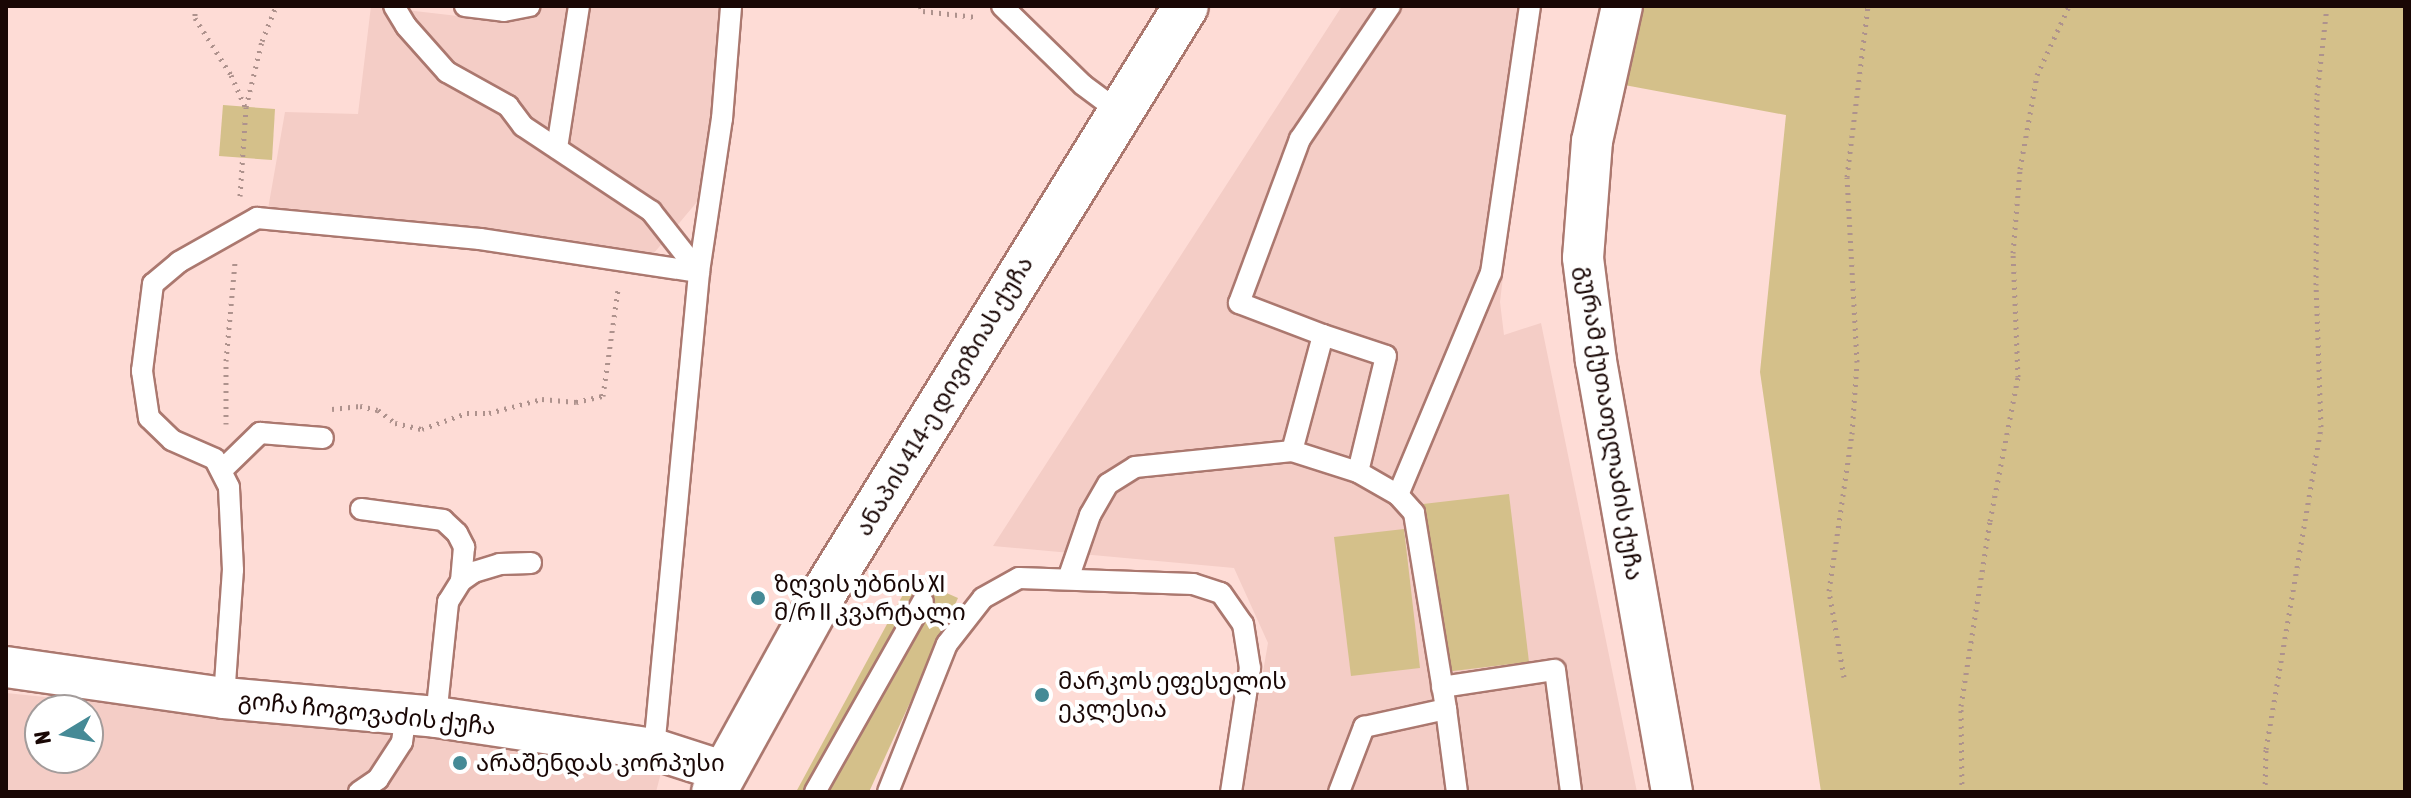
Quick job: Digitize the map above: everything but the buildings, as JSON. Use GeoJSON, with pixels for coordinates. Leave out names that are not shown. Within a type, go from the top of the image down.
{"type":"FeatureCollection","features":[{"type":"Feature","properties":{"kind":"main road","name":"ანაპის 414-ე დივიზიას ქუჩა"},"geometry":{"type":"LineString","coordinates":[[719,782],[825,591],[1118,111],[1186,6]]}},
{"type":"Feature","properties":{"kind":"street","name":"გურამ ქუთათელაძის ქუჩა"},"geometry":{"type":"LineString","coordinates":[[1622,6],[1592,141],[1583,258],[1596,361],[1672,792]]}},
{"type":"Feature","properties":{"kind":"street","name":"გოჩა ჩოგოვაძის ქუჩა"},"geometry":{"type":"LineString","coordinates":[[6,667],[224,698],[421,716],[654,749],[719,782]]}},
{"type":"Feature","properties":{"kind":"lane"},"geometry":{"type":"LineString","coordinates":[[394,6],[406,26],[447,72],[508,106],[523,126],[651,211],[699,272]]}},
{"type":"Feature","properties":{"kind":"lane"},"geometry":{"type":"LineString","coordinates":[[465,6],[504,11],[530,6]]}},
{"type":"Feature","properties":{"kind":"lane"},"geometry":{"type":"LineString","coordinates":[[557,148],[579,6]]}},
{"type":"Feature","properties":{"kind":"lane"},"geometry":{"type":"LineString","coordinates":[[654,749],[699,272],[722,119],[731,6]]}},
{"type":"Feature","properties":{"kind":"lane"},"geometry":{"type":"LineString","coordinates":[[1358,472],[1386,356],[1239,303],[1300,139],[1390,6]]}},
{"type":"Feature","properties":{"kind":"lane"},"geometry":{"type":"LineString","coordinates":[[1398,495],[1491,273],[1530,6]]}},
{"type":"Feature","properties":{"kind":"lane"},"geometry":{"type":"LineString","coordinates":[[1003,9],[1083,85],[1118,111]]}},
{"type":"Feature","properties":{"kind":"lane"},"geometry":{"type":"LineString","coordinates":[[224,698],[233,570],[229,487],[223,469],[215,459],[172,440],[149,418],[142,371],[153,284],[179,262],[257,218],[480,239],[699,272]]}},
{"type":"Feature","properties":{"kind":"lane"},"geometry":{"type":"LineString","coordinates":[[1292,451],[1323,335]]}},
{"type":"Feature","properties":{"kind":"lane"},"geometry":{"type":"LineString","coordinates":[[223,469],[260,433],[316,438]]}},
{"type":"Feature","properties":{"kind":"lane"},"geometry":{"type":"LineString","coordinates":[[1068,579],[1090,515],[1108,484],[1135,467],[1292,451],[1358,472],[1398,495],[1414,513],[1457,792]]}},
{"type":"Feature","properties":{"kind":"lane"},"geometry":{"type":"LineString","coordinates":[[361,509],[443,520],[457,533],[464,547],[461,581]]}},
{"type":"Feature","properties":{"kind":"lane"},"geometry":{"type":"LineString","coordinates":[[359,792],[378,779],[421,716],[448,602],[461,581],[474,572],[500,564],[531,563]]}},
{"type":"Feature","properties":{"kind":"lane"},"geometry":{"type":"LineString","coordinates":[[888,792],[947,644],[983,598],[1019,578],[1193,584],[1221,593],[1243,624],[1250,668],[1231,792]]}},
{"type":"Feature","properties":{"kind":"lane"},"geometry":{"type":"LineString","coordinates":[[815,792],[923,601]]}},
{"type":"Feature","properties":{"kind":"lane"},"geometry":{"type":"LineString","coordinates":[[1442,687],[1555,670],[1571,792]]}},
{"type":"Feature","properties":{"kind":"lane"},"geometry":{"type":"LineString","coordinates":[[1339,792],[1364,727],[1446,709]]}},
{"type":"Feature","properties":{"kind":"path"},"geometry":{"type":"LineString","coordinates":[[195,6],[195,18],[231,75],[246,107]]}},
{"type":"Feature","properties":{"kind":"path"},"geometry":{"type":"LineString","coordinates":[[223,469],[228,404],[226,361],[246,107],[262,41],[276,6]]}},
{"type":"Feature","properties":{"kind":"path"},"geometry":{"type":"LineString","coordinates":[[920,6],[923,11],[971,18],[1003,9]]}},
{"type":"Feature","properties":{"kind":"path"},"geometry":{"type":"LineString","coordinates":[[1844,677],[1829,591],[1852,434],[1857,362],[1847,177],[1868,6]]}},
{"type":"Feature","properties":{"kind":"path"},"geometry":{"type":"LineString","coordinates":[[1962,792],[1961,706],[1990,521],[2018,377],[2013,253],[2020,169],[2037,75],[2069,6]]}},
{"type":"Feature","properties":{"kind":"path"},"geometry":{"type":"LineString","coordinates":[[2265,792],[2268,735],[2321,427],[2316,285],[2317,95],[2327,6]]}},
{"type":"Feature","properties":{"kind":"path"},"geometry":{"type":"LineString","coordinates":[[316,438],[333,409],[360,406],[378,410],[395,423],[422,429],[467,413],[489,413],[542,399],[576,402],[603,396],[617,301]]}},
{"type":"Feature","properties":{"kind":"shaded area"},"geometry":{"type":"Polygon","coordinates":[[[371,6],[510,22],[536,12],[537,6],[732,6],[707,190],[654,253],[268,209],[285,112],[358,114],[371,6]]]}},
{"type":"Feature","properties":{"kind":"shaded area"},"geometry":{"type":"Polygon","coordinates":[[[1342,6],[1541,6],[1519,139],[1500,302],[1504,335],[1541,323],[1637,792],[1242,792],[1268,643],[1234,568],[993,546],[1342,6]]]}},
{"type":"Feature","properties":{"kind":"shaded area"},"geometry":{"type":"Polygon","coordinates":[[[1631,6],[2405,6],[2405,792],[1821,792],[1760,372],[1786,115],[1619,84],[1631,6]]]}},
{"type":"Feature","properties":{"kind":"shaded area"},"geometry":{"type":"Polygon","coordinates":[[[223,105],[275,109],[272,160],[219,156],[223,105]]]}},
{"type":"Feature","properties":{"kind":"shaded area"},"geometry":{"type":"Polygon","coordinates":[[[1509,494],[1529,662],[1445,672],[1423,504],[1509,494]]]}},
{"type":"Feature","properties":{"kind":"shaded area"},"geometry":{"type":"Polygon","coordinates":[[[1404,529],[1420,668],[1351,676],[1334,537],[1404,529]]]}},
{"type":"Feature","properties":{"kind":"shaded area"},"geometry":{"type":"Polygon","coordinates":[[[912,578],[958,598],[869,792],[796,792],[912,578]]]}},
{"type":"Feature","properties":{"kind":"shaded area"},"geometry":{"type":"Polygon","coordinates":[[[6,693],[24,695],[24,774],[104,774],[104,703],[664,761],[656,792],[6,792],[6,693]]]}},
{"type":"Feature","properties":{"kind":"place","name":"ზღვის უბნის XI მ/რ II კვარტალი"},"geometry":{"type":"Point","coordinates":[758,598]}},
{"type":"Feature","properties":{"kind":"place","name":"მარკოს ეფესელის ეკლესია"},"geometry":{"type":"Point","coordinates":[1042,695]}},
{"type":"Feature","properties":{"kind":"place","name":"არაშენდას კორპუსი"},"geometry":{"type":"Point","coordinates":[460,763]}}]}
